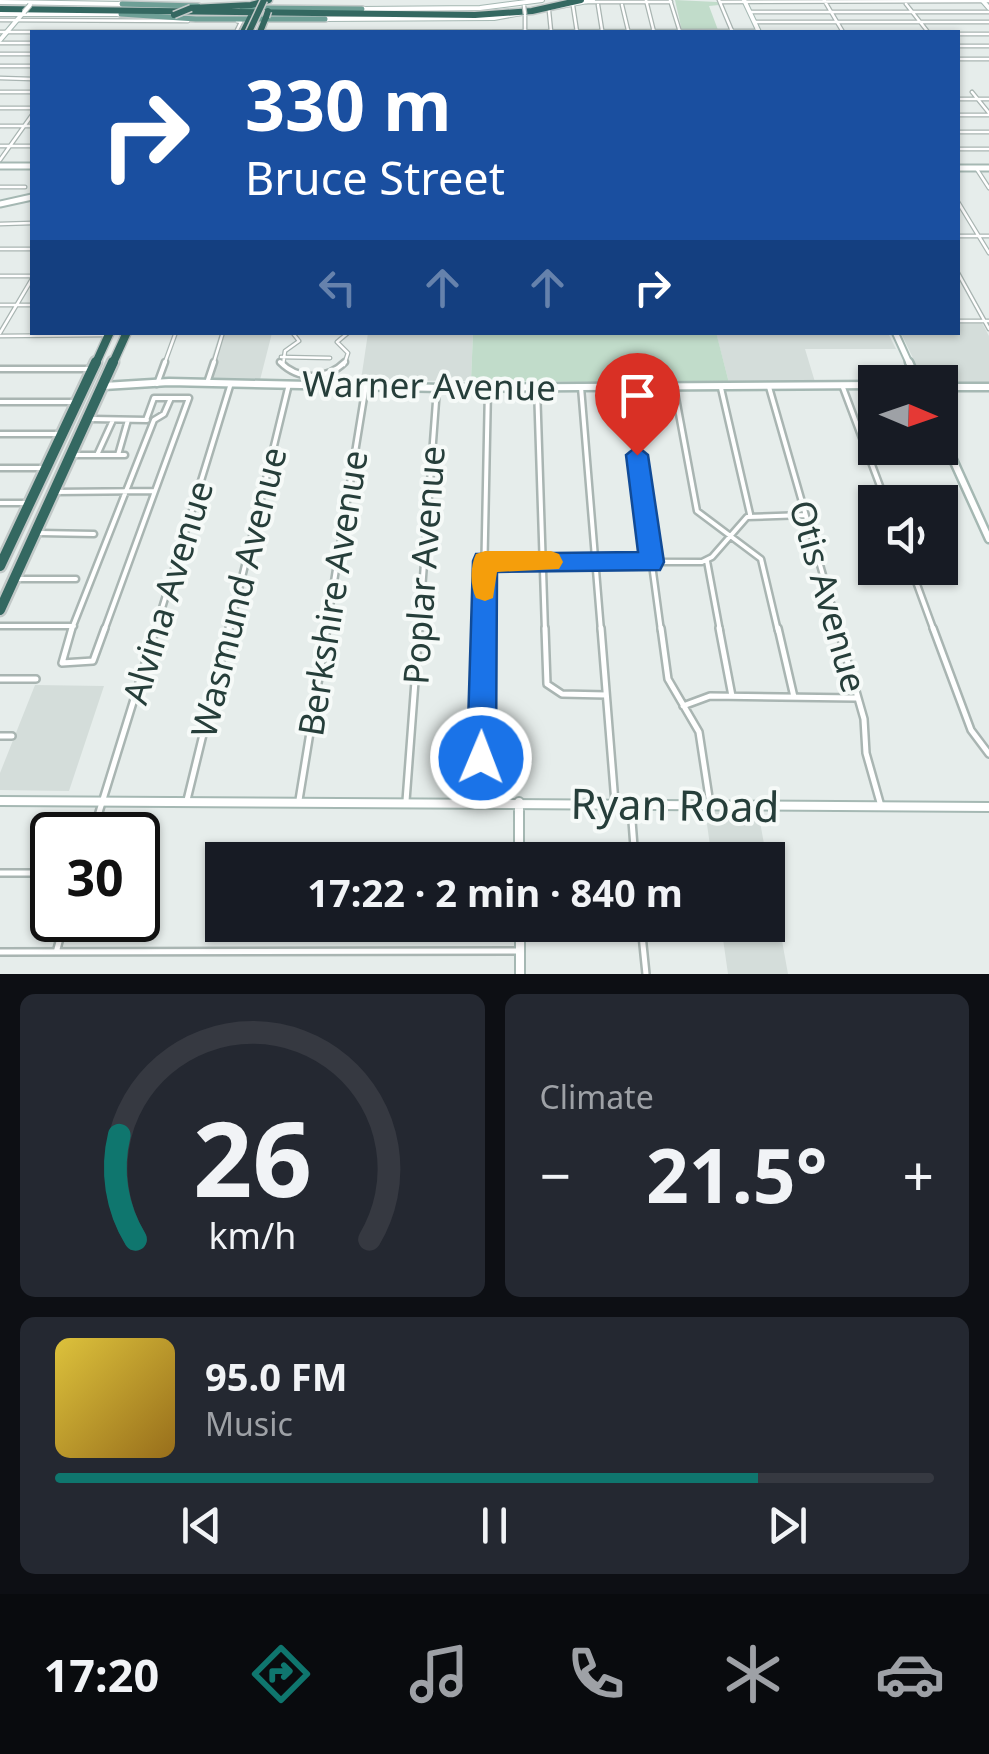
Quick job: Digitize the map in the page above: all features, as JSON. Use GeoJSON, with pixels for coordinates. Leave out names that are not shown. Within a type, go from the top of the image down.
{"type":"FeatureCollection","features":[{"type":"Feature","properties":{"kind":"highway"},"geometry":{"type":"LineString","coordinates":[[159,13],[497,9],[566,0]]}},
{"type":"Feature","properties":{"kind":"highway"},"geometry":{"type":"LineString","coordinates":[[323,19],[542,10],[583,1]]}},
{"type":"Feature","properties":{"kind":"highway"},"geometry":{"type":"LineString","coordinates":[[0,10],[118,2]]}},
{"type":"Feature","properties":{"kind":"highway"},"geometry":{"type":"LineString","coordinates":[[28,7],[174,14],[195,4],[260,8]]}},
{"type":"Feature","properties":{"kind":"highway"},"geometry":{"type":"LineString","coordinates":[[159,13],[282,8]]}},
{"type":"Feature","properties":{"kind":"highway"},"geometry":{"type":"LineString","coordinates":[[362,8],[497,9]]}},
{"type":"Feature","properties":{"kind":"highway"},"geometry":{"type":"LineString","coordinates":[[0,10],[223,15],[474,14]]}},
{"type":"Feature","properties":{"kind":"highway"},"geometry":{"type":"LineString","coordinates":[[0,10],[121,14]]}},
{"type":"Feature","properties":{"kind":"highway"},"geometry":{"type":"LineString","coordinates":[[254,30],[270,20],[311,19]]}},
{"type":"Feature","properties":{"kind":"highway"},"geometry":{"type":"LineString","coordinates":[[16,576],[9,568],[0,568],[7,544],[110,335]]}},
{"type":"Feature","properties":{"kind":"highway"},"geometry":{"type":"LineString","coordinates":[[0,610],[125,335]]}},
{"type":"Feature","properties":{"kind":"highway"},"geometry":{"type":"LineString","coordinates":[[92,372],[96,379],[105,381]]}},
{"type":"Feature","properties":{"kind":"highway"},"geometry":{"type":"LineString","coordinates":[[79,400],[91,395],[97,399]]}},
{"type":"Feature","properties":{"kind":"highway"},"geometry":{"type":"LineString","coordinates":[[7,544],[15,551],[28,549]]}},
{"type":"Feature","properties":{"kind":"main road"},"geometry":{"type":"LineString","coordinates":[[311,19],[448,19],[542,0]]}},
{"type":"Feature","properties":{"kind":"main road"},"geometry":{"type":"LineString","coordinates":[[282,8],[450,8],[474,14],[497,9],[525,15],[596,1]]}},
{"type":"Feature","properties":{"kind":"main road"},"geometry":{"type":"LineString","coordinates":[[745,1],[758,30]]}},
{"type":"Feature","properties":{"kind":"main road"},"geometry":{"type":"LineString","coordinates":[[985,1],[989,10]]}},
{"type":"Feature","properties":{"kind":"main road"},"geometry":{"type":"LineString","coordinates":[[118,2],[195,4]]}},
{"type":"Feature","properties":{"kind":"main road"},"geometry":{"type":"LineString","coordinates":[[0,42],[28,7],[106,14],[159,13],[185,20],[260,8],[294,19]]}},
{"type":"Feature","properties":{"kind":"main road"},"geometry":{"type":"LineString","coordinates":[[0,162],[30,166]]}},
{"type":"Feature","properties":{"kind":"main road"},"geometry":{"type":"LineString","coordinates":[[960,168],[989,168]]}},
{"type":"Feature","properties":{"kind":"main road"},"geometry":{"type":"LineString","coordinates":[[0,204],[30,196]]}},
{"type":"Feature","properties":{"kind":"main road"},"geometry":{"type":"LineString","coordinates":[[896,335],[910,365]]}},
{"type":"Feature","properties":{"kind":"main road","name":"Warner Avenue"},"geometry":{"type":"LineString","coordinates":[[105,381],[289,384],[310,380],[437,388],[858,385]]}},
{"type":"Feature","properties":{"kind":"main road"},"geometry":{"type":"LineString","coordinates":[[958,388],[988,390]]}},
{"type":"Feature","properties":{"kind":"main road"},"geometry":{"type":"LineString","coordinates":[[955,465],[989,539]]}},
{"type":"Feature","properties":{"kind":"main road","name":"Ryan Road"},"geometry":{"type":"LineString","coordinates":[[0,801],[480,801],[989,808]]}},
{"type":"Feature","properties":{"kind":"main road"},"geometry":{"type":"LineString","coordinates":[[519,802],[519,842]]}},
{"type":"Feature","properties":{"kind":"main road"},"geometry":{"type":"LineString","coordinates":[[520,942],[520,974]]}},
{"type":"Feature","properties":{"kind":"street"},"geometry":{"type":"LineString","coordinates":[[300,8],[303,0]]}},
{"type":"Feature","properties":{"kind":"street"},"geometry":{"type":"LineString","coordinates":[[325,8],[328,0]]}},
{"type":"Feature","properties":{"kind":"street"},"geometry":{"type":"LineString","coordinates":[[350,8],[352,0]]}},
{"type":"Feature","properties":{"kind":"street"},"geometry":{"type":"LineString","coordinates":[[374,8],[376,0]]}},
{"type":"Feature","properties":{"kind":"street"},"geometry":{"type":"LineString","coordinates":[[400,8],[401,0]]}},
{"type":"Feature","properties":{"kind":"street"},"geometry":{"type":"LineString","coordinates":[[424,8],[426,0]]}},
{"type":"Feature","properties":{"kind":"street"},"geometry":{"type":"LineString","coordinates":[[450,0],[450,8]]}},
{"type":"Feature","properties":{"kind":"street"},"geometry":{"type":"LineString","coordinates":[[471,30],[474,0]]}},
{"type":"Feature","properties":{"kind":"street"},"geometry":{"type":"LineString","coordinates":[[603,30],[596,1],[671,1],[679,30]]}},
{"type":"Feature","properties":{"kind":"street"},"geometry":{"type":"LineString","coordinates":[[622,1],[628,30]]}},
{"type":"Feature","properties":{"kind":"street"},"geometry":{"type":"LineString","coordinates":[[646,1],[653,30]]}},
{"type":"Feature","properties":{"kind":"street"},"geometry":{"type":"LineString","coordinates":[[731,30],[719,1],[985,1]]}},
{"type":"Feature","properties":{"kind":"street"},"geometry":{"type":"LineString","coordinates":[[824,1],[842,30]]}},
{"type":"Feature","properties":{"kind":"street"},"geometry":{"type":"LineString","coordinates":[[904,1],[926,30]]}},
{"type":"Feature","properties":{"kind":"street"},"geometry":{"type":"LineString","coordinates":[[524,3],[525,30]]}},
{"type":"Feature","properties":{"kind":"street"},"geometry":{"type":"LineString","coordinates":[[573,6],[577,30]]}},
{"type":"Feature","properties":{"kind":"street"},"geometry":{"type":"LineString","coordinates":[[0,10],[17,20],[239,21],[249,30]]}},
{"type":"Feature","properties":{"kind":"street"},"geometry":{"type":"LineString","coordinates":[[750,12],[989,10]]}},
{"type":"Feature","properties":{"kind":"street"},"geometry":{"type":"LineString","coordinates":[[549,12],[551,30]]}},
{"type":"Feature","properties":{"kind":"street"},"geometry":{"type":"LineString","coordinates":[[95,30],[106,14]]}},
{"type":"Feature","properties":{"kind":"street"},"geometry":{"type":"LineString","coordinates":[[290,30],[294,19]]}},
{"type":"Feature","properties":{"kind":"street"},"geometry":{"type":"LineString","coordinates":[[316,30],[323,19]]}},
{"type":"Feature","properties":{"kind":"street"},"geometry":{"type":"LineString","coordinates":[[342,30],[347,19]]}},
{"type":"Feature","properties":{"kind":"street"},"geometry":{"type":"LineString","coordinates":[[368,30],[372,19]]}},
{"type":"Feature","properties":{"kind":"street"},"geometry":{"type":"LineString","coordinates":[[394,30],[398,19]]}},
{"type":"Feature","properties":{"kind":"street"},"geometry":{"type":"LineString","coordinates":[[420,30],[423,19]]}},
{"type":"Feature","properties":{"kind":"street"},"geometry":{"type":"LineString","coordinates":[[445,30],[448,19]]}},
{"type":"Feature","properties":{"kind":"street"},"geometry":{"type":"LineString","coordinates":[[179,30],[185,20]]}},
{"type":"Feature","properties":{"kind":"street"},"geometry":{"type":"LineString","coordinates":[[754,22],[989,22]]}},
{"type":"Feature","properties":{"kind":"street"},"geometry":{"type":"LineString","coordinates":[[0,32],[30,32]]}},
{"type":"Feature","properties":{"kind":"street"},"geometry":{"type":"LineString","coordinates":[[960,34],[989,34]]}},
{"type":"Feature","properties":{"kind":"street"},"geometry":{"type":"LineString","coordinates":[[0,42],[30,43]]}},
{"type":"Feature","properties":{"kind":"street"},"geometry":{"type":"LineString","coordinates":[[960,46],[989,46]]}},
{"type":"Feature","properties":{"kind":"street"},"geometry":{"type":"LineString","coordinates":[[0,54],[30,54]]}},
{"type":"Feature","properties":{"kind":"street"},"geometry":{"type":"LineString","coordinates":[[960,59],[989,59]]}},
{"type":"Feature","properties":{"kind":"street"},"geometry":{"type":"LineString","coordinates":[[0,66],[30,66]]}},
{"type":"Feature","properties":{"kind":"street"},"geometry":{"type":"LineString","coordinates":[[0,78],[30,78]]}},
{"type":"Feature","properties":{"kind":"street"},"geometry":{"type":"LineString","coordinates":[[0,92],[30,92]]}},
{"type":"Feature","properties":{"kind":"street"},"geometry":{"type":"LineString","coordinates":[[972,92],[989,114]]}},
{"type":"Feature","properties":{"kind":"street"},"geometry":{"type":"LineString","coordinates":[[960,99],[989,99]]}},
{"type":"Feature","properties":{"kind":"street"},"geometry":{"type":"LineString","coordinates":[[0,108],[30,108]]}},
{"type":"Feature","properties":{"kind":"street"},"geometry":{"type":"LineString","coordinates":[[960,115],[989,114]]}},
{"type":"Feature","properties":{"kind":"street"},"geometry":{"type":"LineString","coordinates":[[0,162],[30,118]]}},
{"type":"Feature","properties":{"kind":"street"},"geometry":{"type":"LineString","coordinates":[[0,126],[30,126]]}},
{"type":"Feature","properties":{"kind":"street"},"geometry":{"type":"LineString","coordinates":[[960,132],[989,132]]}},
{"type":"Feature","properties":{"kind":"street"},"geometry":{"type":"LineString","coordinates":[[0,146],[30,146]]}},
{"type":"Feature","properties":{"kind":"street"},"geometry":{"type":"LineString","coordinates":[[960,150],[989,149]]}},
{"type":"Feature","properties":{"kind":"street"},"geometry":{"type":"LineString","coordinates":[[976,168],[989,188]]}},
{"type":"Feature","properties":{"kind":"street"},"geometry":{"type":"LineString","coordinates":[[0,187],[28,187]]}},
{"type":"Feature","properties":{"kind":"street"},"geometry":{"type":"LineString","coordinates":[[960,205],[989,253]]}},
{"type":"Feature","properties":{"kind":"street"},"geometry":{"type":"LineString","coordinates":[[0,224],[30,223]]}},
{"type":"Feature","properties":{"kind":"street"},"geometry":{"type":"LineString","coordinates":[[960,236],[989,236]]}},
{"type":"Feature","properties":{"kind":"street"},"geometry":{"type":"LineString","coordinates":[[0,249],[30,249]]}},
{"type":"Feature","properties":{"kind":"street"},"geometry":{"type":"LineString","coordinates":[[0,276],[30,277]]}},
{"type":"Feature","properties":{"kind":"street"},"geometry":{"type":"LineString","coordinates":[[960,276],[989,330]]}},
{"type":"Feature","properties":{"kind":"street"},"geometry":{"type":"LineString","coordinates":[[0,335],[30,281]]}},
{"type":"Feature","properties":{"kind":"street"},"geometry":{"type":"LineString","coordinates":[[0,305],[30,305]]}},
{"type":"Feature","properties":{"kind":"street"},"geometry":{"type":"LineString","coordinates":[[960,321],[987,321]]}},
{"type":"Feature","properties":{"kind":"street"},"geometry":{"type":"LineString","coordinates":[[0,335],[30,335]]}},
{"type":"Feature","properties":{"kind":"street"},"geometry":{"type":"LineString","coordinates":[[157,384],[175,335]]}},
{"type":"Feature","properties":{"kind":"street"},"geometry":{"type":"LineString","coordinates":[[207,383],[223,335]]}},
{"type":"Feature","properties":{"kind":"street"},"geometry":{"type":"LineString","coordinates":[[280,358],[299,341],[294,335]]}},
{"type":"Feature","properties":{"kind":"street"},"geometry":{"type":"LineString","coordinates":[[280,358],[286,369],[310,380],[344,365],[348,353],[337,342],[345,335]]}},
{"type":"Feature","properties":{"kind":"street"},"geometry":{"type":"LineString","coordinates":[[280,358],[330,358]]}},
{"type":"Feature","properties":{"kind":"street"},"geometry":{"type":"LineString","coordinates":[[0,369],[92,372]]}},
{"type":"Feature","properties":{"kind":"street","name":"Alvina Avenue"},"geometry":{"type":"LineString","coordinates":[[100,812],[231,383]]}},
{"type":"Feature","properties":{"kind":"street","name":"Wasmund Avenue"},"geometry":{"type":"LineString","coordinates":[[187,800],[289,384]]}},
{"type":"Feature","properties":{"kind":"street","name":"Berkshire Avenue"},"geometry":{"type":"LineString","coordinates":[[298,800],[366,385]]}},
{"type":"Feature","properties":{"kind":"street"},"geometry":{"type":"LineString","coordinates":[[842,385],[880,485]]}},
{"type":"Feature","properties":{"kind":"street"},"geometry":{"type":"LineString","coordinates":[[536,387],[547,684],[562,694],[606,695]]}},
{"type":"Feature","properties":{"kind":"street"},"geometry":{"type":"LineString","coordinates":[[581,387],[616,803]]}},
{"type":"Feature","properties":{"kind":"street"},"geometry":{"type":"LineString","coordinates":[[628,387],[668,679],[699,732],[710,804]]}},
{"type":"Feature","properties":{"kind":"street"},"geometry":{"type":"LineString","coordinates":[[674,387],[698,511],[706,521],[761,559],[794,697]]}},
{"type":"Feature","properties":{"kind":"street","name":"Otis Avenue"},"geometry":{"type":"LineString","coordinates":[[769,387],[865,724],[866,753],[881,806]]}},
{"type":"Feature","properties":{"kind":"street","name":"Poplar Avenue"},"geometry":{"type":"LineString","coordinates":[[406,801],[437,388]]}},
{"type":"Feature","properties":{"kind":"street"},"geometry":{"type":"LineString","coordinates":[[480,801],[488,388]]}},
{"type":"Feature","properties":{"kind":"street"},"geometry":{"type":"LineString","coordinates":[[720,388],[751,516]]}},
{"type":"Feature","properties":{"kind":"street"},"geometry":{"type":"LineString","coordinates":[[146,420],[154,398],[189,398],[93,661],[61,662],[154,420]]}},
{"type":"Feature","properties":{"kind":"street"},"geometry":{"type":"LineString","coordinates":[[87,420],[154,420],[164,414],[171,398]]}},
{"type":"Feature","properties":{"kind":"street"},"geometry":{"type":"LineString","coordinates":[[0,402],[79,400]]}},
{"type":"Feature","properties":{"kind":"street"},"geometry":{"type":"LineString","coordinates":[[97,455],[113,420]]}},
{"type":"Feature","properties":{"kind":"street"},"geometry":{"type":"LineString","coordinates":[[118,455],[128,420]]}},
{"type":"Feature","properties":{"kind":"street"},"geometry":{"type":"LineString","coordinates":[[0,434],[62,434]]}},
{"type":"Feature","properties":{"kind":"street"},"geometry":{"type":"LineString","coordinates":[[72,454],[125,455]]}},
{"type":"Feature","properties":{"kind":"street"},"geometry":{"type":"LineString","coordinates":[[0,468],[46,468]]}},
{"type":"Feature","properties":{"kind":"street"},"geometry":{"type":"LineString","coordinates":[[54,492],[155,491]]}},
{"type":"Feature","properties":{"kind":"street"},"geometry":{"type":"LineString","coordinates":[[0,503],[29,504]]}},
{"type":"Feature","properties":{"kind":"street"},"geometry":{"type":"LineString","coordinates":[[485,561],[706,561],[751,516],[806,515]]}},
{"type":"Feature","properties":{"kind":"street"},"geometry":{"type":"LineString","coordinates":[[35,533],[94,534]]}},
{"type":"Feature","properties":{"kind":"street"},"geometry":{"type":"LineString","coordinates":[[706,561],[732,696]]}},
{"type":"Feature","properties":{"kind":"street"},"geometry":{"type":"LineString","coordinates":[[16,576],[76,579]]}},
{"type":"Feature","properties":{"kind":"street"},"geometry":{"type":"LineString","coordinates":[[916,585],[971,730],[989,754]]}},
{"type":"Feature","properties":{"kind":"street"},"geometry":{"type":"LineString","coordinates":[[0,626],[74,626]]}},
{"type":"Feature","properties":{"kind":"street"},"geometry":{"type":"LineString","coordinates":[[0,679],[36,679]]}},
{"type":"Feature","properties":{"kind":"street"},"geometry":{"type":"LineString","coordinates":[[683,706],[701,697],[858,698]]}},
{"type":"Feature","properties":{"kind":"street"},"geometry":{"type":"LineString","coordinates":[[0,736],[12,736]]}},
{"type":"Feature","properties":{"kind":"street"},"geometry":{"type":"LineString","coordinates":[[630,803],[633,842]]}},
{"type":"Feature","properties":{"kind":"street"},"geometry":{"type":"LineString","coordinates":[[0,873],[30,873]]}},
{"type":"Feature","properties":{"kind":"street"},"geometry":{"type":"LineString","coordinates":[[56,951],[59,942]]}},
{"type":"Feature","properties":{"kind":"street"},"geometry":{"type":"LineString","coordinates":[[643,942],[646,974]]}},
{"type":"Feature","properties":{"kind":"street"},"geometry":{"type":"LineString","coordinates":[[0,952],[520,950]]}},
{"type":"Feature","properties":{"kind":"shaded area"},"geometry":{"type":"Polygon","coordinates":[[[960,323],[982,323],[989,336],[989,385],[958,383],[958,365],[916,365],[902,335],[960,335],[960,323]]]}},
{"type":"Feature","properties":{"kind":"shaded area"},"geometry":{"type":"Polygon","coordinates":[[[219,335],[271,335],[260,380],[204,380],[219,335]]]}},
{"type":"Feature","properties":{"kind":"shaded area"},"geometry":{"type":"Polygon","coordinates":[[[368,335],[473,335],[471,381],[361,380],[368,335]]]}},
{"type":"Feature","properties":{"kind":"shaded area"},"geometry":{"type":"Polygon","coordinates":[[[717,335],[889,335],[896,349],[805,349],[815,382],[729,383],[717,335]]]}},
{"type":"Feature","properties":{"kind":"shaded area"},"geometry":{"type":"Polygon","coordinates":[[[35,685],[104,686],[69,791],[0,790],[0,773],[35,685]]]}},
{"type":"Feature","properties":{"kind":"shaded area"},"geometry":{"type":"Polygon","coordinates":[[[705,810],[758,811],[764,842],[709,842],[705,810]]]}},
{"type":"Feature","properties":{"kind":"shaded area"},"geometry":{"type":"Polygon","coordinates":[[[723,942],[782,942],[788,974],[728,974],[723,942]]]}},
{"type":"Feature","properties":{"kind":"green space"},"geometry":{"type":"Polygon","coordinates":[[[675,0],[717,2],[719,5],[709,6],[718,30],[682,30],[675,0]]]}},
{"type":"Feature","properties":{"kind":"green space"},"geometry":{"type":"Polygon","coordinates":[[[473,335],[717,335],[729,383],[471,381],[473,335]]]}},
{"type":"Feature","properties":{"kind":"slow traffic"},"geometry":{"type":"LineString","coordinates":[[485,590],[485,561],[551,562]]}},
{"type":"Feature","properties":{"kind":"route"},"geometry":{"type":"LineString","coordinates":[[481,758],[485,561],[652,562],[637,455]]}}]}
